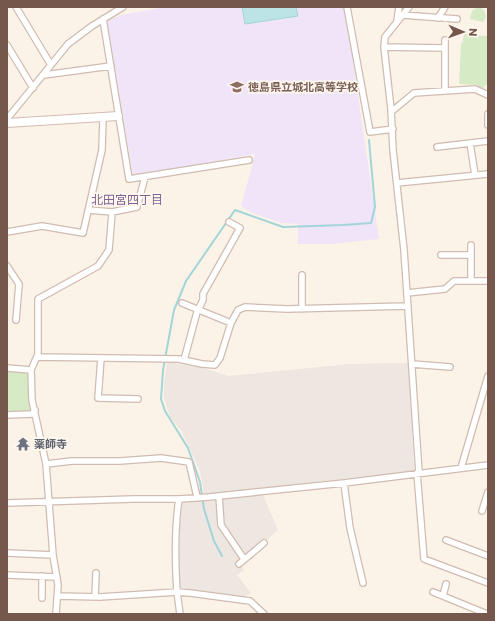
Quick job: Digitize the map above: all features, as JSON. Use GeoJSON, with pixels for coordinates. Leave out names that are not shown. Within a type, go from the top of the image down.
{"type":"FeatureCollection","features":[{"type":"Feature","properties":{"kind":"street"},"geometry":{"type":"LineString","coordinates":[[16,7],[51,65]]}},
{"type":"Feature","properties":{"kind":"street"},"geometry":{"type":"LineString","coordinates":[[7,119],[68,44],[122,7]]}},
{"type":"Feature","properties":{"kind":"street"},"geometry":{"type":"LineString","coordinates":[[347,7],[370,132],[393,129]]}},
{"type":"Feature","properties":{"kind":"street"},"geometry":{"type":"LineString","coordinates":[[397,21],[399,7]]}},
{"type":"Feature","properties":{"kind":"street"},"geometry":{"type":"LineString","coordinates":[[409,7],[385,37],[384,47],[393,129],[408,306],[424,559],[488,583]]}},
{"type":"Feature","properties":{"kind":"street"},"geometry":{"type":"LineString","coordinates":[[438,18],[445,7]]}},
{"type":"Feature","properties":{"kind":"street"},"geometry":{"type":"LineString","coordinates":[[402,15],[456,19]]}},
{"type":"Feature","properties":{"kind":"street"},"geometry":{"type":"LineString","coordinates":[[103,19],[129,179],[249,160]]}},
{"type":"Feature","properties":{"kind":"street"},"geometry":{"type":"LineString","coordinates":[[444,90],[445,40]]}},
{"type":"Feature","properties":{"kind":"street"},"geometry":{"type":"LineString","coordinates":[[7,45],[33,88]]}},
{"type":"Feature","properties":{"kind":"street"},"geometry":{"type":"LineString","coordinates":[[384,47],[445,48]]}},
{"type":"Feature","properties":{"kind":"street"},"geometry":{"type":"LineString","coordinates":[[44,75],[111,66]]}},
{"type":"Feature","properties":{"kind":"street"},"geometry":{"type":"LineString","coordinates":[[391,112],[414,92],[475,89],[485,93],[488,88]]}},
{"type":"Feature","properties":{"kind":"street"},"geometry":{"type":"LineString","coordinates":[[488,114],[488,125]]}},
{"type":"Feature","properties":{"kind":"street"},"geometry":{"type":"LineString","coordinates":[[7,123],[118,116]]}},
{"type":"Feature","properties":{"kind":"street"},"geometry":{"type":"LineString","coordinates":[[7,232],[42,226],[82,233],[102,150],[103,117]]}},
{"type":"Feature","properties":{"kind":"street"},"geometry":{"type":"LineString","coordinates":[[437,147],[488,141]]}},
{"type":"Feature","properties":{"kind":"street"},"geometry":{"type":"LineString","coordinates":[[470,143],[474,175]]}},
{"type":"Feature","properties":{"kind":"street"},"geometry":{"type":"LineString","coordinates":[[397,183],[488,174]]}},
{"type":"Feature","properties":{"kind":"street"},"geometry":{"type":"LineString","coordinates":[[88,210],[112,212],[137,207],[145,177]]}},
{"type":"Feature","properties":{"kind":"street"},"geometry":{"type":"LineString","coordinates":[[56,614],[58,585],[53,556],[46,464],[32,400],[32,370],[38,354],[38,299],[98,266],[109,250],[112,212]]}},
{"type":"Feature","properties":{"kind":"street"},"geometry":{"type":"LineString","coordinates":[[184,360],[198,310],[203,300],[203,294],[240,228],[229,222]]}},
{"type":"Feature","properties":{"kind":"street"},"geometry":{"type":"LineString","coordinates":[[471,245],[471,281]]}},
{"type":"Feature","properties":{"kind":"street"},"geometry":{"type":"LineString","coordinates":[[441,255],[471,255]]}},
{"type":"Feature","properties":{"kind":"street"},"geometry":{"type":"LineString","coordinates":[[7,266],[19,284],[16,320]]}},
{"type":"Feature","properties":{"kind":"street"},"geometry":{"type":"LineString","coordinates":[[302,275],[302,309]]}},
{"type":"Feature","properties":{"kind":"street"},"geometry":{"type":"LineString","coordinates":[[406,293],[445,289],[454,282],[488,281]]}},
{"type":"Feature","properties":{"kind":"street"},"geometry":{"type":"LineString","coordinates":[[182,303],[230,323]]}},
{"type":"Feature","properties":{"kind":"street"},"geometry":{"type":"LineString","coordinates":[[36,357],[184,360],[215,365],[220,358],[230,323],[238,310],[244,307],[302,309],[408,306]]}},
{"type":"Feature","properties":{"kind":"street"},"geometry":{"type":"LineString","coordinates":[[101,358],[98,398],[138,399]]}},
{"type":"Feature","properties":{"kind":"street"},"geometry":{"type":"LineString","coordinates":[[412,364],[450,367]]}},
{"type":"Feature","properties":{"kind":"street"},"geometry":{"type":"LineString","coordinates":[[7,368],[32,370]]}},
{"type":"Feature","properties":{"kind":"street"},"geometry":{"type":"LineString","coordinates":[[461,468],[488,376]]}},
{"type":"Feature","properties":{"kind":"street"},"geometry":{"type":"LineString","coordinates":[[7,415],[32,414],[35,410]]}},
{"type":"Feature","properties":{"kind":"street"},"geometry":{"type":"LineString","coordinates":[[46,464],[72,461],[112,461],[162,458],[189,462],[197,497]]}},
{"type":"Feature","properties":{"kind":"street"},"geometry":{"type":"LineString","coordinates":[[7,502],[133,499],[179,500],[344,483],[488,465]]}},
{"type":"Feature","properties":{"kind":"street"},"geometry":{"type":"LineString","coordinates":[[344,483],[350,528],[363,583]]}},
{"type":"Feature","properties":{"kind":"street"},"geometry":{"type":"LineString","coordinates":[[482,511],[488,492]]}},
{"type":"Feature","properties":{"kind":"street"},"geometry":{"type":"LineString","coordinates":[[219,496],[221,525],[244,559]]}},
{"type":"Feature","properties":{"kind":"street"},"geometry":{"type":"LineString","coordinates":[[179,500],[175,540],[177,592],[180,614]]}},
{"type":"Feature","properties":{"kind":"street"},"geometry":{"type":"LineString","coordinates":[[446,540],[488,556]]}},
{"type":"Feature","properties":{"kind":"street"},"geometry":{"type":"LineString","coordinates":[[239,564],[264,543]]}},
{"type":"Feature","properties":{"kind":"street"},"geometry":{"type":"LineString","coordinates":[[7,553],[53,556]]}},
{"type":"Feature","properties":{"kind":"street"},"geometry":{"type":"LineString","coordinates":[[95,597],[96,573]]}},
{"type":"Feature","properties":{"kind":"street"},"geometry":{"type":"LineString","coordinates":[[7,575],[57,577]]}},
{"type":"Feature","properties":{"kind":"street"},"geometry":{"type":"LineString","coordinates":[[42,576],[42,598]]}},
{"type":"Feature","properties":{"kind":"street"},"geometry":{"type":"LineString","coordinates":[[443,596],[446,584]]}},
{"type":"Feature","properties":{"kind":"street"},"geometry":{"type":"LineString","coordinates":[[57,596],[95,597],[177,592],[190,593],[250,601],[264,614]]}},
{"type":"Feature","properties":{"kind":"street"},"geometry":{"type":"LineString","coordinates":[[433,592],[487,614]]}},
{"type":"Feature","properties":{"kind":"shaded area","name":"徳島県立城北高等学校"},"geometry":{"type":"Polygon","coordinates":[[[166,7],[345,7],[379,239],[331,244],[298,244],[298,224],[281,223],[252,213],[241,206],[255,154],[133,176],[107,21],[121,15],[166,7]]]}},
{"type":"Feature","properties":{"kind":"shaded area"},"geometry":{"type":"Polygon","coordinates":[[[167,362],[203,368],[228,376],[350,364],[409,363],[414,471],[260,488],[278,530],[240,564],[244,570],[237,575],[251,593],[243,598],[178,589],[177,524],[179,501],[205,499],[200,471],[181,430],[170,417],[164,398],[167,362]]]}},
{"type":"Feature","properties":{"kind":"green space"},"geometry":{"type":"Polygon","coordinates":[[[479,7],[484,10],[486,17],[483,22],[470,19],[472,11],[479,7]]]}},
{"type":"Feature","properties":{"kind":"green space"},"geometry":{"type":"Polygon","coordinates":[[[464,30],[470,35],[488,36],[488,83],[482,89],[477,85],[459,84],[461,44],[463,41],[464,30]]]}},
{"type":"Feature","properties":{"kind":"green space"},"geometry":{"type":"Polygon","coordinates":[[[7,370],[30,372],[30,411],[7,412],[7,370]]]}},
{"type":"Feature","properties":{"kind":"water"},"geometry":{"type":"Polygon","coordinates":[[[242,7],[296,7],[298,16],[245,24],[242,7]]]}},
{"type":"Feature","properties":{"kind":"waterway"},"geometry":{"type":"LineString","coordinates":[[222,556],[214,541],[204,509],[200,482],[188,448],[165,411],[161,399],[163,370],[174,310],[186,281],[235,210],[283,227],[371,223],[375,207],[369,140]]}},
{"type":"Feature","properties":{"kind":"place","name":"徳島県立城北高等学校"},"geometry":{"type":"Point","coordinates":[237,87]}},
{"type":"Feature","properties":{"kind":"place","name":"薬師寺"},"geometry":{"type":"Point","coordinates":[23,444]}},
{"type":"Feature","properties":{"kind":"district","name":"北田宮四丁目"},"geometry":{"type":"Point","coordinates":[127,199]}}]}
